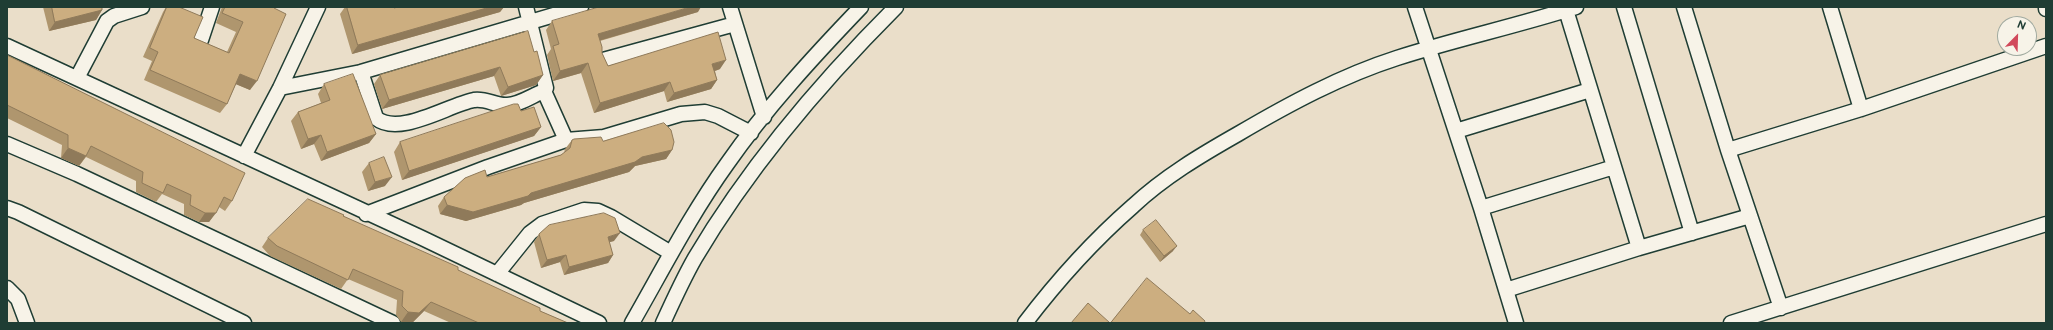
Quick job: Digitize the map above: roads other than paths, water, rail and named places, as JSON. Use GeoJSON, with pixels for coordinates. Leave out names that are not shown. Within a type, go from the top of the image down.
{"type":"FeatureCollection","features":[{"type":"Feature","properties":{"kind":"street"},"geometry":{"type":"LineString","coordinates":[[77,78],[107,21],[114,16],[142,7]]}},
{"type":"Feature","properties":{"kind":"street"},"geometry":{"type":"LineString","coordinates":[[201,40],[212,7]]}},
{"type":"Feature","properties":{"kind":"street"},"geometry":{"type":"LineString","coordinates":[[244,156],[280,88],[318,7]]}},
{"type":"Feature","properties":{"kind":"street"},"geometry":{"type":"LineString","coordinates":[[526,7],[546,83],[544,91],[566,140]]}},
{"type":"Feature","properties":{"kind":"street"},"geometry":{"type":"LineString","coordinates":[[280,88],[361,72],[580,7]]}},
{"type":"Feature","properties":{"kind":"street"},"geometry":{"type":"LineString","coordinates":[[730,7],[764,117]]}},
{"type":"Feature","properties":{"kind":"street"},"geometry":{"type":"LineString","coordinates":[[632,323],[671,253],[727,164],[790,85],[861,7]]}},
{"type":"Feature","properties":{"kind":"street"},"geometry":{"type":"LineString","coordinates":[[662,323],[695,259],[744,182],[806,102],[896,7]]}},
{"type":"Feature","properties":{"kind":"street"},"geometry":{"type":"LineString","coordinates":[[1416,7],[1428,49],[1481,208],[1516,323]]}},
{"type":"Feature","properties":{"kind":"street"},"geometry":{"type":"LineString","coordinates":[[1624,7],[1692,233]]}},
{"type":"Feature","properties":{"kind":"street"},"geometry":{"type":"LineString","coordinates":[[1684,7],[1728,150],[1780,308]]}},
{"type":"Feature","properties":{"kind":"street"},"geometry":{"type":"LineString","coordinates":[[1830,7],[1861,109]]}},
{"type":"Feature","properties":{"kind":"street"},"geometry":{"type":"LineString","coordinates":[[1025,323],[1047,294],[1100,237],[1134,205],[1174,174],[1263,119],[1315,91],[1371,67],[1550,10],[1571,9],[1590,90],[1639,248]]}},
{"type":"Feature","properties":{"kind":"street"},"geometry":{"type":"LineString","coordinates":[[603,60],[735,24]]}},
{"type":"Feature","properties":{"kind":"street"},"geometry":{"type":"LineString","coordinates":[[7,46],[599,323]]}},
{"type":"Feature","properties":{"kind":"street"},"geometry":{"type":"LineString","coordinates":[[1728,150],[1861,109],[2046,46]]}},
{"type":"Feature","properties":{"kind":"street"},"geometry":{"type":"LineString","coordinates":[[361,72],[376,118],[392,125],[407,122],[474,100],[509,105],[544,91]]}},
{"type":"Feature","properties":{"kind":"street"},"geometry":{"type":"LineString","coordinates":[[1456,131],[1590,90]]}},
{"type":"Feature","properties":{"kind":"street"},"geometry":{"type":"LineString","coordinates":[[366,214],[488,167],[566,140],[604,137],[667,118],[694,112],[705,112],[718,116],[751,132]]}},
{"type":"Feature","properties":{"kind":"street"},"geometry":{"type":"LineString","coordinates":[[7,144],[77,174],[393,323]]}},
{"type":"Feature","properties":{"kind":"street"},"geometry":{"type":"LineString","coordinates":[[1481,208],[1614,167]]}},
{"type":"Feature","properties":{"kind":"street"},"geometry":{"type":"LineString","coordinates":[[7,208],[18,212],[244,323]]}},
{"type":"Feature","properties":{"kind":"street"},"geometry":{"type":"LineString","coordinates":[[497,274],[530,232],[542,224],[584,210],[598,211],[611,217],[671,253]]}},
{"type":"Feature","properties":{"kind":"street"},"geometry":{"type":"LineString","coordinates":[[1506,290],[1639,248],[1750,216]]}},
{"type":"Feature","properties":{"kind":"street"},"geometry":{"type":"LineString","coordinates":[[1731,323],[2046,224]]}},
{"type":"Feature","properties":{"kind":"street"},"geometry":{"type":"LineString","coordinates":[[7,288],[18,299],[27,323]]}}]}
